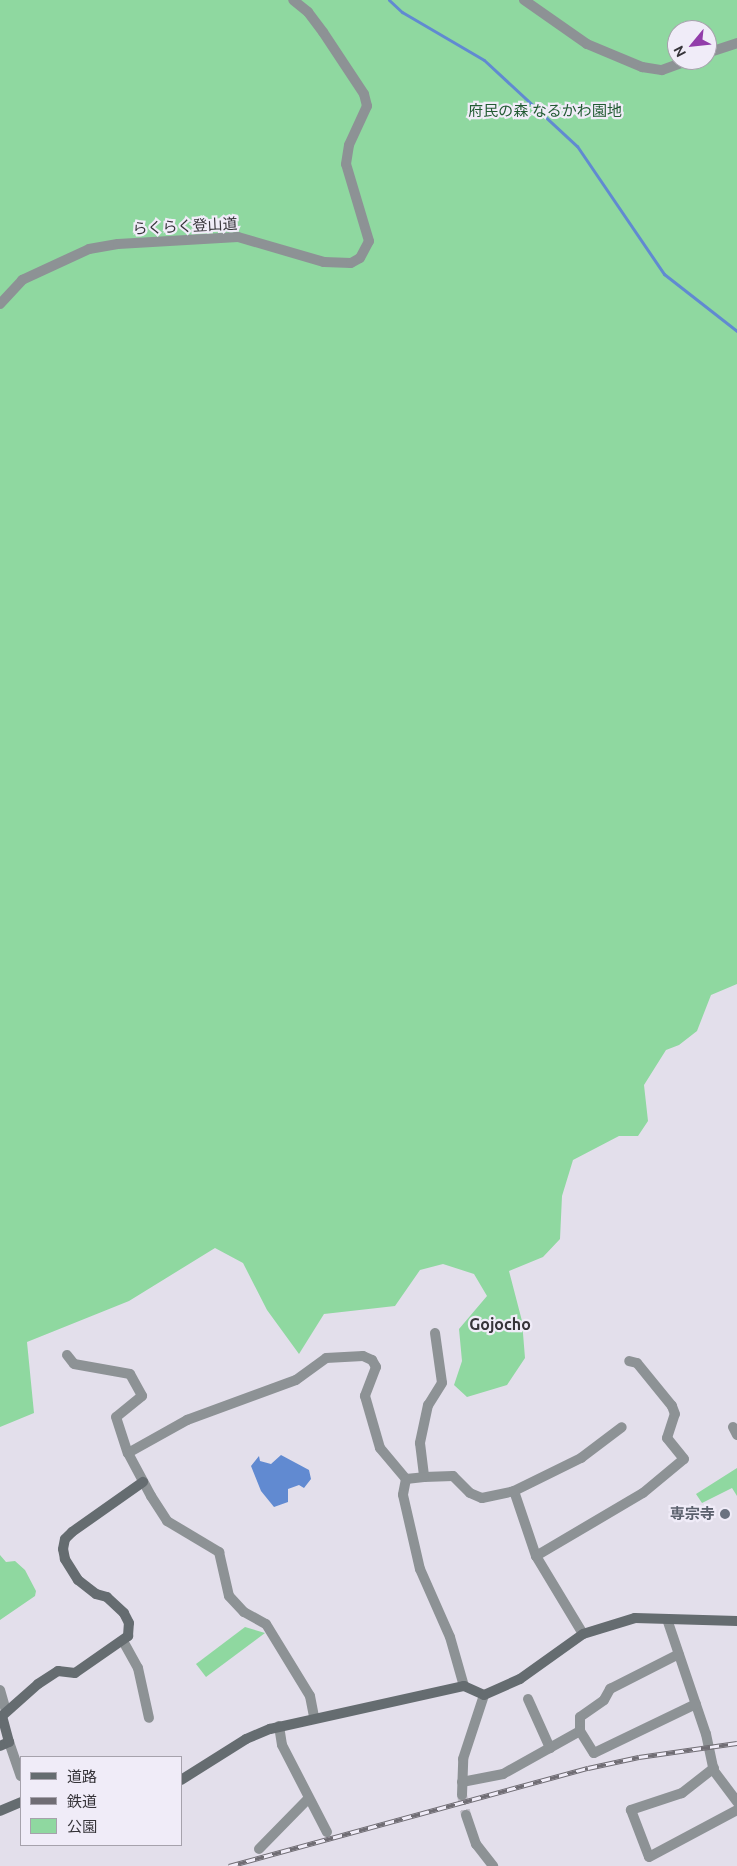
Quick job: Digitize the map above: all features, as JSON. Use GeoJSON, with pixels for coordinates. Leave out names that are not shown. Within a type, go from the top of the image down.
{"type":"FeatureCollection","features":[{"type":"Feature","properties":{"kind":"street","name":"らくらく登山道"},"geometry":{"type":"LineString","coordinates":[[0,304],[22,280],[88,249],[118,244],[238,237],[324,262],[351,263],[360,258],[369,241],[367,228],[346,164],[349,145],[367,106],[364,94],[324,32],[308,12],[293,0]]}},
{"type":"Feature","properties":{"kind":"street"},"geometry":{"type":"LineString","coordinates":[[524,0],[587,44],[642,67],[662,70],[667,68]]}},
{"type":"Feature","properties":{"kind":"street"},"geometry":{"type":"LineString","coordinates":[[717,50],[733,44]]}},
{"type":"Feature","properties":{"kind":"street"},"geometry":{"type":"LineString","coordinates":[[424,1477],[420,1443],[428,1405],[442,1383],[435,1333]]}},
{"type":"Feature","properties":{"kind":"street"},"geometry":{"type":"LineString","coordinates":[[67,1355],[74,1364],[130,1374],[142,1396],[116,1418],[128,1454],[143,1482],[167,1521],[219,1552],[229,1596],[244,1612],[266,1624],[310,1696],[314,1717]]}},
{"type":"Feature","properties":{"kind":"street"},"geometry":{"type":"LineString","coordinates":[[128,1454],[187,1420],[296,1380],[326,1358],[363,1356],[372,1360],[376,1368],[365,1396],[380,1448],[406,1478],[404,1495],[420,1569],[450,1637],[464,1686]]}},
{"type":"Feature","properties":{"kind":"street"},"geometry":{"type":"LineString","coordinates":[[536,1556],[643,1493],[684,1459],[667,1438],[676,1414],[672,1406],[637,1363],[629,1361]]}},
{"type":"Feature","properties":{"kind":"street"},"geometry":{"type":"LineString","coordinates":[[406,1478],[453,1476],[470,1493],[482,1498],[514,1491],[582,1458],[622,1427]]}},
{"type":"Feature","properties":{"kind":"street"},"geometry":{"type":"LineString","coordinates":[[20,1774],[4,1744],[2,1716],[53,1673],[75,1673],[128,1636],[129,1623],[124,1613],[107,1597],[96,1594],[78,1580],[63,1549],[65,1539],[72,1532],[143,1482]]}},
{"type":"Feature","properties":{"kind":"street"},"geometry":{"type":"LineString","coordinates":[[514,1491],[536,1556],[584,1634]]}},
{"type":"Feature","properties":{"kind":"street"},"geometry":{"type":"LineString","coordinates":[[462,1795],[462,1759],[484,1695],[520,1678],[584,1634],[635,1618],[737,1621]]}},
{"type":"Feature","properties":{"kind":"street"},"geometry":{"type":"LineString","coordinates":[[668,1619],[696,1704],[714,1768],[737,1802]]}},
{"type":"Feature","properties":{"kind":"street"},"geometry":{"type":"LineString","coordinates":[[123,1641],[138,1668],[149,1718]]}},
{"type":"Feature","properties":{"kind":"street"},"geometry":{"type":"LineString","coordinates":[[679,1654],[610,1689],[604,1700],[580,1717],[580,1731],[594,1754],[696,1704]]}},
{"type":"Feature","properties":{"kind":"street"},"geometry":{"type":"LineString","coordinates":[[182,1779],[246,1739],[279,1726],[464,1686],[484,1695]]}},
{"type":"Feature","properties":{"kind":"street"},"geometry":{"type":"LineString","coordinates":[[0,1690],[6,1711]]}},
{"type":"Feature","properties":{"kind":"street"},"geometry":{"type":"LineString","coordinates":[[528,1699],[550,1748]]}},
{"type":"Feature","properties":{"kind":"street"},"geometry":{"type":"LineString","coordinates":[[279,1726],[282,1745],[327,1832]]}},
{"type":"Feature","properties":{"kind":"street"},"geometry":{"type":"LineString","coordinates":[[462,1782],[503,1774],[580,1731]]}},
{"type":"Feature","properties":{"kind":"street"},"geometry":{"type":"LineString","coordinates":[[714,1768],[682,1792],[631,1810],[649,1857],[737,1810]]}},
{"type":"Feature","properties":{"kind":"street"},"geometry":{"type":"LineString","coordinates":[[259,1849],[309,1798]]}},
{"type":"Feature","properties":{"kind":"street"},"geometry":{"type":"LineString","coordinates":[[0,1811],[20,1802]]}},
{"type":"Feature","properties":{"kind":"street"},"geometry":{"type":"LineString","coordinates":[[466,1814],[476,1844],[493,1866]]}},
{"type":"Feature","properties":{"kind":"green space","name":"府民の森 なるかわ園地"},"geometry":{"type":"Polygon","coordinates":[[[0,0],[737,0],[737,984],[711,995],[697,1031],[679,1045],[666,1050],[644,1085],[648,1121],[638,1136],[619,1136],[573,1160],[562,1196],[560,1239],[543,1257],[509,1271],[522,1321],[525,1358],[507,1385],[467,1397],[454,1385],[462,1361],[459,1329],[487,1296],[474,1274],[443,1264],[420,1270],[395,1306],[324,1314],[299,1354],[267,1310],[243,1263],[215,1248],[129,1301],[27,1342],[34,1413],[0,1427],[0,0]]]}},
{"type":"Feature","properties":{"kind":"green space"},"geometry":{"type":"Polygon","coordinates":[[[737,1468],[737,1496],[732,1488],[702,1503],[696,1494],[737,1468]]]}},
{"type":"Feature","properties":{"kind":"green space"},"geometry":{"type":"Polygon","coordinates":[[[0,1555],[6,1562],[15,1561],[25,1570],[36,1591],[35,1596],[0,1620],[0,1555]]]}},
{"type":"Feature","properties":{"kind":"green space"},"geometry":{"type":"Polygon","coordinates":[[[245,1627],[265,1633],[206,1677],[196,1664],[245,1627]]]}},
{"type":"Feature","properties":{"kind":"water"},"geometry":{"type":"Polygon","coordinates":[[[281,1455],[309,1470],[311,1479],[304,1488],[299,1485],[288,1489],[288,1502],[274,1507],[261,1491],[251,1466],[259,1456],[260,1461],[271,1464],[281,1455]]]}},
{"type":"Feature","properties":{"kind":"waterway"},"geometry":{"type":"LineString","coordinates":[[389,0],[402,12],[484,60],[577,146],[664,274],[737,331]]}},
{"type":"Feature","properties":{"kind":"tunnel"},"geometry":{"type":"LineString","coordinates":[[462,1795],[466,1815]]}},
{"type":"Feature","properties":{"kind":"railway"},"geometry":{"type":"LineString","coordinates":[[229,1866],[588,1768],[639,1757],[737,1743]]}},
{"type":"Feature","properties":{"kind":"place","name":"専宗寺"},"geometry":{"type":"Point","coordinates":[725,1514]}},
{"type":"Feature","properties":{"kind":"district","name":"Gojocho"},"geometry":{"type":"Point","coordinates":[500,1324]}}]}
